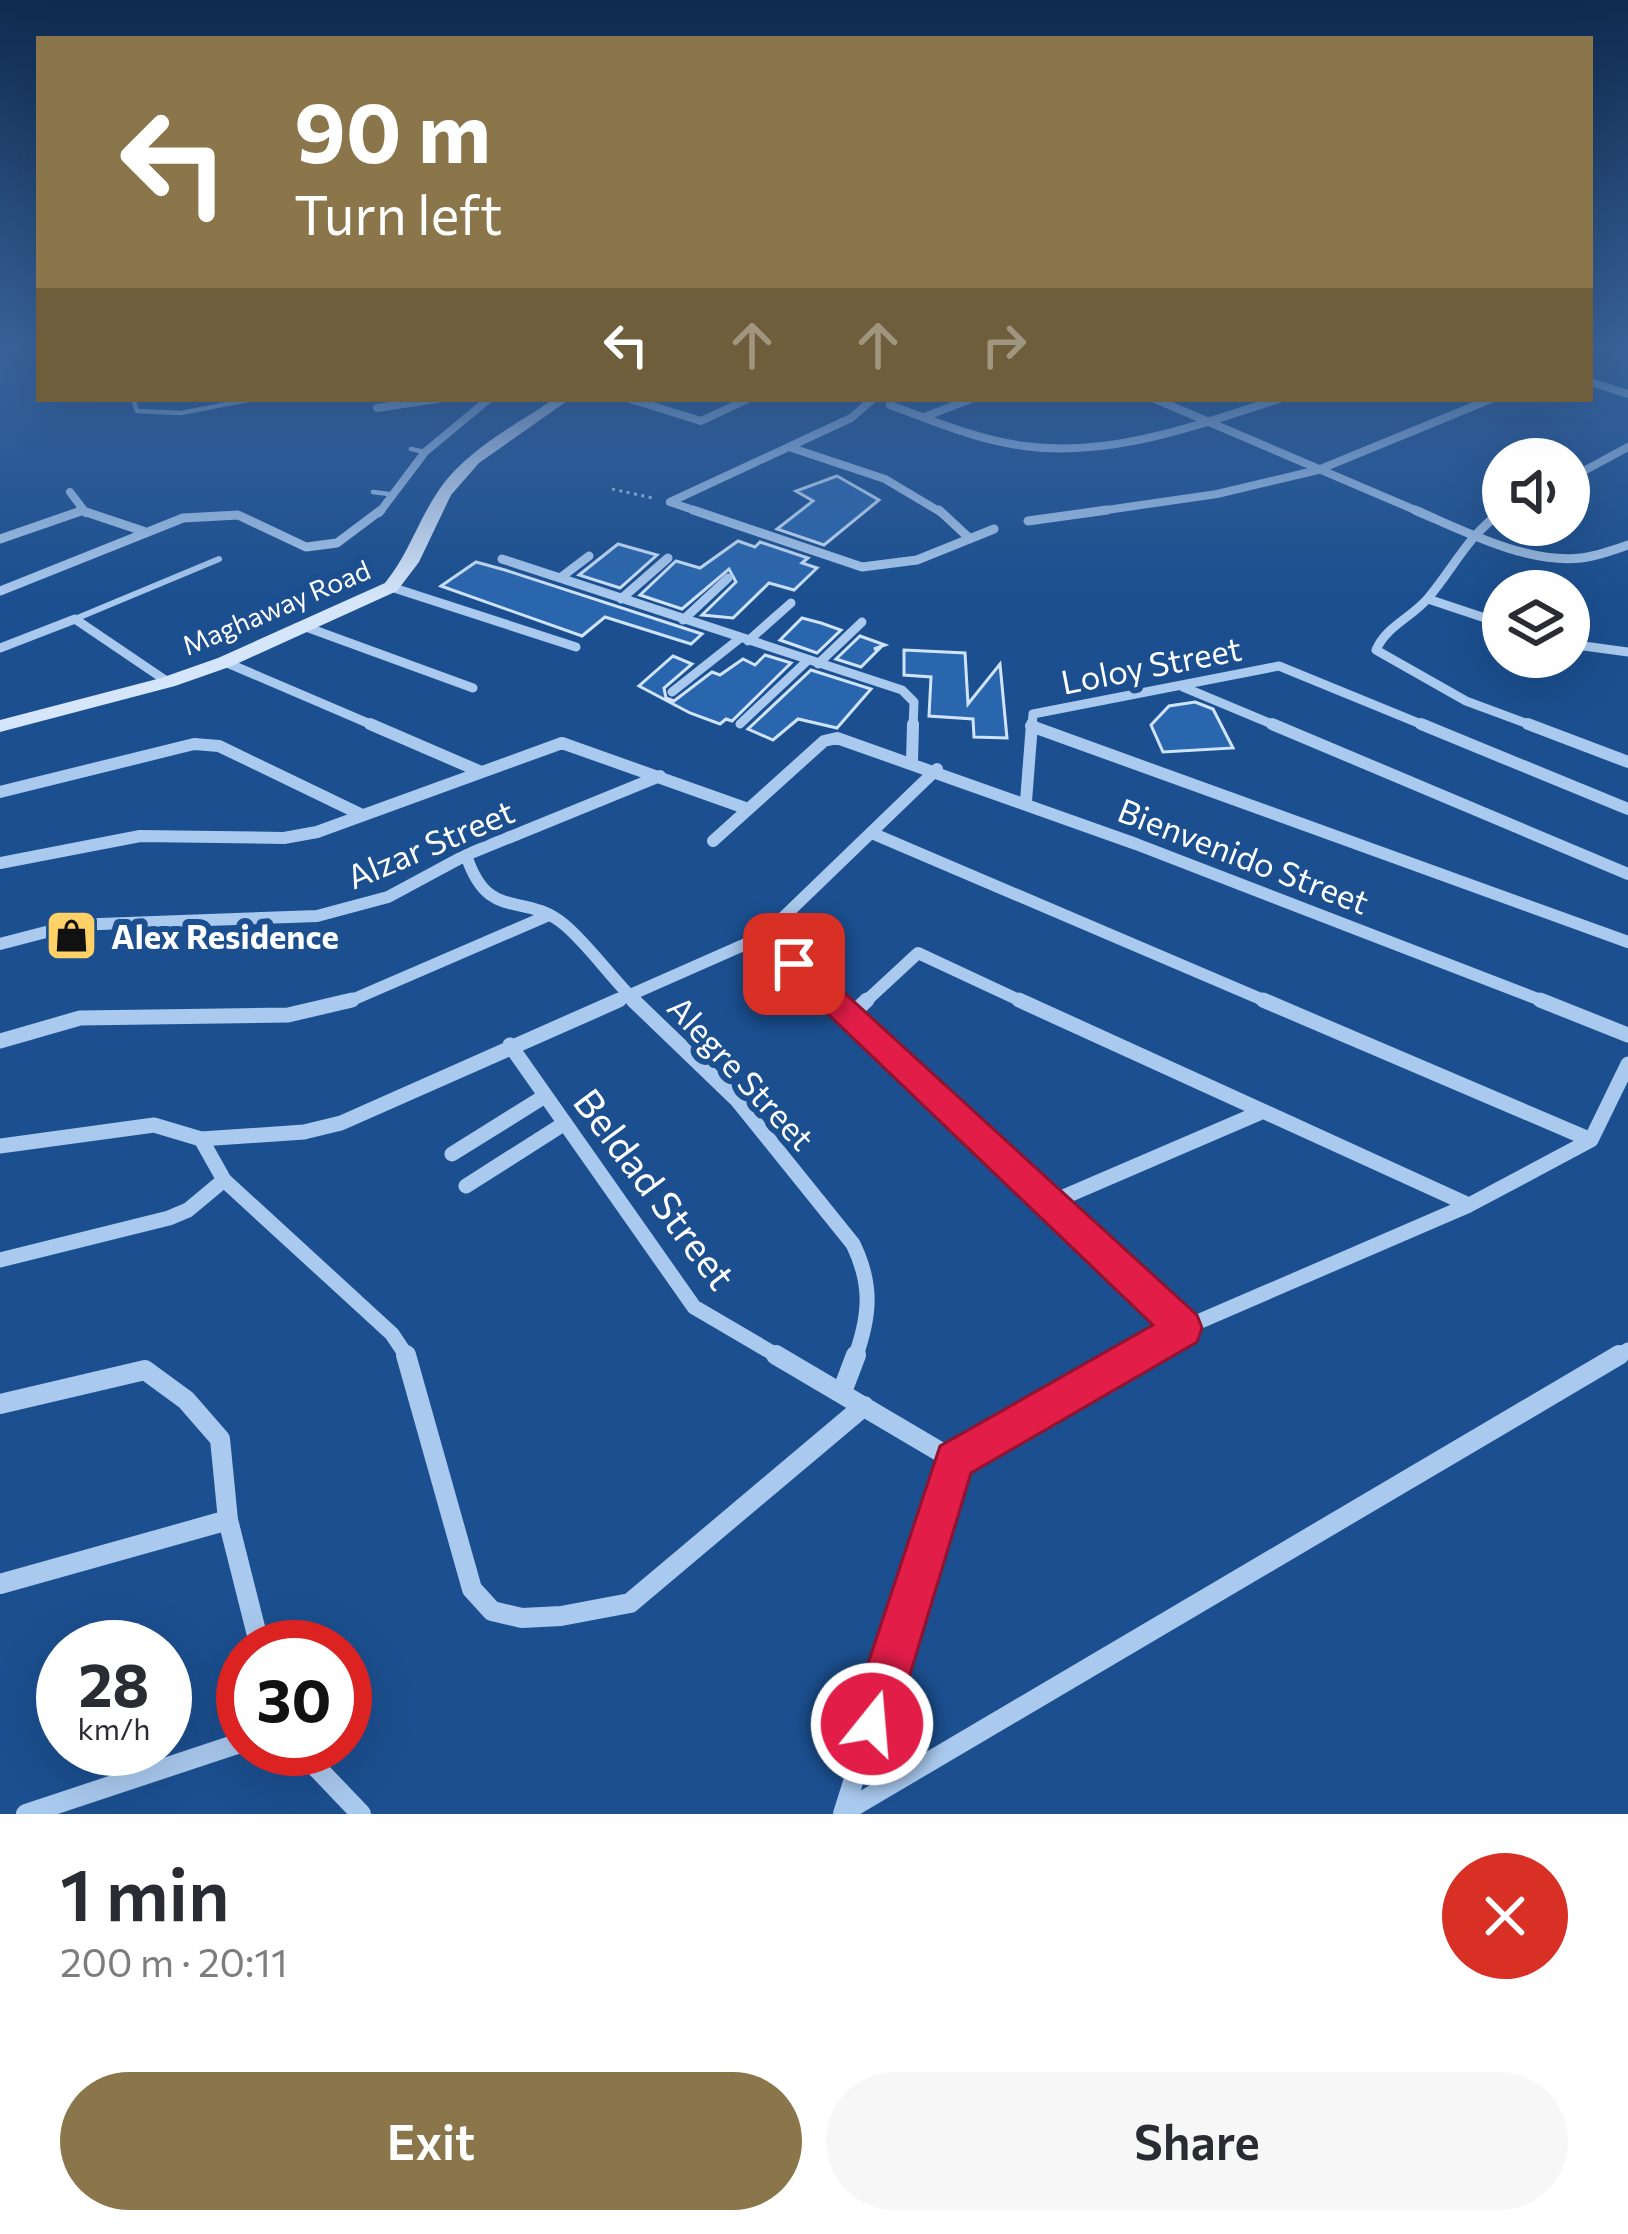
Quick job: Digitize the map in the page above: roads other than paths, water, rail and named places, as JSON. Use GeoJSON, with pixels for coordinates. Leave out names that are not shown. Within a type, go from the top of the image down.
{"type":"FeatureCollection","features":[{"type":"Feature","properties":{"kind":"street"},"geometry":{"type":"LineString","coordinates":[[0,591],[183,518],[238,515],[306,547],[322,546],[363,528],[424,452],[451,430]]}},
{"type":"Feature","properties":{"kind":"street","name":"Maghaway Road"},"geometry":{"type":"LineString","coordinates":[[0,726],[168,682],[225,662],[392,587],[444,494],[474,460],[518,430]]}},
{"type":"Feature","properties":{"kind":"street"},"geometry":{"type":"LineString","coordinates":[[826,430],[670,502],[862,567],[916,560],[994,529]]}},
{"type":"Feature","properties":{"kind":"street"},"geometry":{"type":"LineString","coordinates":[[967,430],[1027,447],[1067,448],[1132,441],[1175,430]]}},
{"type":"Feature","properties":{"kind":"street"},"geometry":{"type":"LineString","coordinates":[[1227,430],[1469,533],[1556,559],[1585,559],[1628,545]]}},
{"type":"Feature","properties":{"kind":"street"},"geometry":{"type":"LineString","coordinates":[[1028,521],[1217,494],[1318,470],[1416,430]]}},
{"type":"Feature","properties":{"kind":"street"},"geometry":{"type":"LineString","coordinates":[[788,447],[906,488],[952,518],[967,536]]}},
{"type":"Feature","properties":{"kind":"street"},"geometry":{"type":"LineString","coordinates":[[1590,468],[1628,447]]}},
{"type":"Feature","properties":{"kind":"street"},"geometry":{"type":"LineString","coordinates":[[70,492],[81,511]]}},
{"type":"Feature","properties":{"kind":"street"},"geometry":{"type":"LineString","coordinates":[[0,539],[81,511],[143,531]]}},
{"type":"Feature","properties":{"kind":"street"},"geometry":{"type":"LineString","coordinates":[[1482,525],[1469,533],[1428,599],[1383,636],[1376,650],[1466,700],[1628,762]]}},
{"type":"Feature","properties":{"kind":"street"},"geometry":{"type":"LineString","coordinates":[[560,578],[589,556]]}},
{"type":"Feature","properties":{"kind":"street"},"geometry":{"type":"LineString","coordinates":[[502,559],[890,685],[914,702],[912,761]]}},
{"type":"Feature","properties":{"kind":"street"},"geometry":{"type":"LineString","coordinates":[[621,598],[668,559]]}},
{"type":"Feature","properties":{"kind":"street"},"geometry":{"type":"LineString","coordinates":[[683,620],[728,578]]}},
{"type":"Feature","properties":{"kind":"street"},"geometry":{"type":"LineString","coordinates":[[392,587],[576,647]]}},
{"type":"Feature","properties":{"kind":"street"},"geometry":{"type":"LineString","coordinates":[[1428,599],[1482,617]]}},
{"type":"Feature","properties":{"kind":"street"},"geometry":{"type":"LineString","coordinates":[[672,692],[790,603]]}},
{"type":"Feature","properties":{"kind":"street"},"geometry":{"type":"LineString","coordinates":[[0,648],[75,619],[168,682]]}},
{"type":"Feature","properties":{"kind":"street"},"geometry":{"type":"LineString","coordinates":[[740,724],[862,622]]}},
{"type":"Feature","properties":{"kind":"street"},"geometry":{"type":"LineString","coordinates":[[306,627],[473,688]]}},
{"type":"Feature","properties":{"kind":"street"},"geometry":{"type":"LineString","coordinates":[[1590,647],[1628,652]]}},
{"type":"Feature","properties":{"kind":"street"},"geometry":{"type":"LineString","coordinates":[[225,662],[480,771]]}},
{"type":"Feature","properties":{"kind":"street","name":"Loloy Street"},"geometry":{"type":"LineString","coordinates":[[1032,720],[1279,666],[1628,809]]}},
{"type":"Feature","properties":{"kind":"street"},"geometry":{"type":"LineString","coordinates":[[1183,686],[1628,874]]}},
{"type":"Feature","properties":{"kind":"street"},"geometry":{"type":"LineString","coordinates":[[1026,801],[1032,720],[1628,941]]}},
{"type":"Feature","properties":{"kind":"street","name":"Bienvenido Street"},"geometry":{"type":"LineString","coordinates":[[748,809],[824,741],[837,738],[1026,801],[1628,1035]]}},
{"type":"Feature","properties":{"kind":"street"},"geometry":{"type":"LineString","coordinates":[[0,863],[163,834],[284,838],[317,832],[562,743],[748,809],[713,841]]}},
{"type":"Feature","properties":{"kind":"street"},"geometry":{"type":"LineString","coordinates":[[0,792],[194,744],[219,746],[360,814]]}},
{"type":"Feature","properties":{"kind":"street"},"geometry":{"type":"LineString","coordinates":[[0,1146],[154,1125],[201,1139],[304,1132],[341,1123],[626,993],[764,936],[937,769]]}},
{"type":"Feature","properties":{"kind":"street","name":"Alzar Street"},"geometry":{"type":"LineString","coordinates":[[0,944],[73,925],[316,916],[388,897],[466,855],[660,776]]}},
{"type":"Feature","properties":{"kind":"street"},"geometry":{"type":"LineString","coordinates":[[874,834],[1591,1141]]}},
{"type":"Feature","properties":{"kind":"street","name":"Alegre Street"},"geometry":{"type":"LineString","coordinates":[[466,855],[475,882],[492,899],[550,914],[571,930],[626,993],[737,1100],[853,1244],[872,1284],[868,1318],[842,1392]]}},
{"type":"Feature","properties":{"kind":"street"},"geometry":{"type":"LineString","coordinates":[[0,1041],[80,1018],[287,1015],[336,1006],[550,914]]}},
{"type":"Feature","properties":{"kind":"street"},"geometry":{"type":"LineString","coordinates":[[764,936],[1184,1328]]}},
{"type":"Feature","properties":{"kind":"street"},"geometry":{"type":"LineString","coordinates":[[850,1016],[918,953],[1259,1113],[1469,1205]]}},
{"type":"Feature","properties":{"kind":"street","name":"Beldad Street"},"geometry":{"type":"LineString","coordinates":[[509,1045],[694,1307],[955,1460]]}},
{"type":"Feature","properties":{"kind":"street"},"geometry":{"type":"LineString","coordinates":[[842,1813],[955,1460],[1184,1328],[1307,1279],[1469,1205],[1591,1141],[1628,1064]]}},
{"type":"Feature","properties":{"kind":"street"},"geometry":{"type":"LineString","coordinates":[[452,1154],[545,1096]]}},
{"type":"Feature","properties":{"kind":"street"},"geometry":{"type":"LineString","coordinates":[[1052,1202],[1259,1113]]}},
{"type":"Feature","properties":{"kind":"street"},"geometry":{"type":"LineString","coordinates":[[466,1186],[565,1123]]}},
{"type":"Feature","properties":{"kind":"street"},"geometry":{"type":"LineString","coordinates":[[201,1139],[224,1180],[392,1334],[409,1360],[472,1589],[493,1612],[591,1614],[630,1603],[864,1406]]}},
{"type":"Feature","properties":{"kind":"street"},"geometry":{"type":"LineString","coordinates":[[0,1260],[169,1218],[188,1210],[224,1180]]}},
{"type":"Feature","properties":{"kind":"street"},"geometry":{"type":"LineString","coordinates":[[842,1813],[1628,1350]]}},
{"type":"Feature","properties":{"kind":"street"},"geometry":{"type":"LineString","coordinates":[[0,1404],[145,1370],[186,1400],[220,1439],[228,1520],[253,1620]]}},
{"type":"Feature","properties":{"kind":"street"},"geometry":{"type":"LineString","coordinates":[[0,1584],[228,1520]]}},
{"type":"Feature","properties":{"kind":"street"},"geometry":{"type":"LineString","coordinates":[[26,1814],[216,1751]]}},
{"type":"Feature","properties":{"kind":"street"},"geometry":{"type":"LineString","coordinates":[[325,1776],[361,1814]]}},
{"type":"Feature","properties":{"kind":"lane"},"geometry":{"type":"LineString","coordinates":[[411,449],[424,452]]}},
{"type":"Feature","properties":{"kind":"lane"},"geometry":{"type":"LineString","coordinates":[[373,492],[388,494]]}},
{"type":"Feature","properties":{"kind":"lane"},"geometry":{"type":"LineString","coordinates":[[75,619],[219,559]]}},
{"type":"Feature","properties":{"kind":"place","name":"Alex Residence"},"geometry":{"type":"Point","coordinates":[72,935]}}]}
